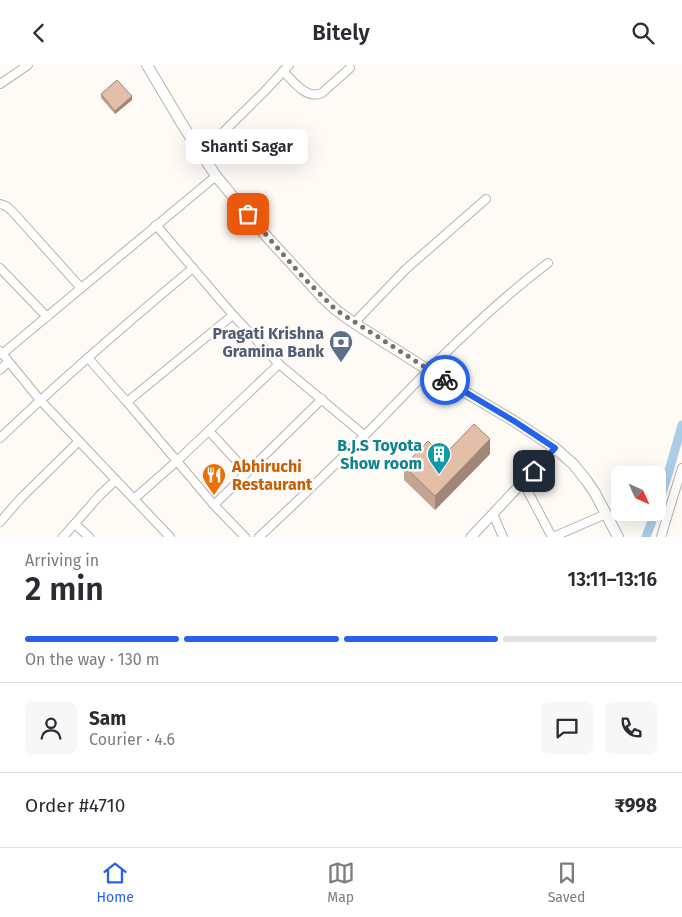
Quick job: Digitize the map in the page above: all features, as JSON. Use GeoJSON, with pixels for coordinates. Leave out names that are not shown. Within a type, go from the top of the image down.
{"type":"FeatureCollection","features":[{"type":"Feature","properties":{"kind":"main road"},"geometry":{"type":"LineString","coordinates":[[147,65],[162,92],[216,176],[302,276],[336,310],[354,323],[555,448],[573,464],[586,480],[618,537]]}},
{"type":"Feature","properties":{"kind":"street"},"geometry":{"type":"LineString","coordinates":[[0,84],[24,66]]}},
{"type":"Feature","properties":{"kind":"street"},"geometry":{"type":"LineString","coordinates":[[201,153],[286,68],[302,90],[316,96],[328,89],[350,68]]}},
{"type":"Feature","properties":{"kind":"street"},"geometry":{"type":"LineString","coordinates":[[170,537],[40,400],[1,353],[216,176]]}},
{"type":"Feature","properties":{"kind":"street"},"geometry":{"type":"LineString","coordinates":[[354,323],[406,269],[486,199]]}},
{"type":"Feature","properties":{"kind":"street"},"geometry":{"type":"LineString","coordinates":[[0,204],[12,211],[81,288]]}},
{"type":"Feature","properties":{"kind":"street"},"geometry":{"type":"LineString","coordinates":[[156,225],[278,364],[364,435]]}},
{"type":"Feature","properties":{"kind":"street"},"geometry":{"type":"LineString","coordinates":[[259,537],[299,500],[428,370],[524,281],[548,263]]}},
{"type":"Feature","properties":{"kind":"street"},"geometry":{"type":"LineString","coordinates":[[0,268],[46,317]]}},
{"type":"Feature","properties":{"kind":"street"},"geometry":{"type":"LineString","coordinates":[[0,438],[40,400],[193,268]]}},
{"type":"Feature","properties":{"kind":"street"},"geometry":{"type":"LineString","coordinates":[[127,401],[233,315]]}},
{"type":"Feature","properties":{"kind":"street"},"geometry":{"type":"LineString","coordinates":[[88,358],[127,401],[214,505],[245,537]]}},
{"type":"Feature","properties":{"kind":"street"},"geometry":{"type":"LineString","coordinates":[[0,370],[8,362]]}},
{"type":"Feature","properties":{"kind":"street"},"geometry":{"type":"LineString","coordinates":[[134,499],[209,431],[278,364]]}},
{"type":"Feature","properties":{"kind":"street"},"geometry":{"type":"LineString","coordinates":[[214,505],[322,399]]}},
{"type":"Feature","properties":{"kind":"street"},"geometry":{"type":"LineString","coordinates":[[209,431],[247,472]]}},
{"type":"Feature","properties":{"kind":"street"},"geometry":{"type":"LineString","coordinates":[[0,522],[21,498],[79,441]]}},
{"type":"Feature","properties":{"kind":"street"},"geometry":{"type":"LineString","coordinates":[[471,537],[555,448]]}},
{"type":"Feature","properties":{"kind":"street"},"geometry":{"type":"LineString","coordinates":[[661,537],[682,468]]}},
{"type":"Feature","properties":{"kind":"street"},"geometry":{"type":"LineString","coordinates":[[63,537],[100,495],[116,480]]}},
{"type":"Feature","properties":{"kind":"street"},"geometry":{"type":"LineString","coordinates":[[523,482],[553,537],[606,514]]}},
{"type":"Feature","properties":{"kind":"street"},"geometry":{"type":"LineString","coordinates":[[493,514],[503,537]]}},
{"type":"Feature","properties":{"kind":"street"},"geometry":{"type":"LineString","coordinates":[[74,524],[89,537]]}},
{"type":"Feature","properties":{"kind":"building"},"geometry":{"type":"Polygon","coordinates":[[[117,80],[132,96],[115,111],[101,94],[117,80]]]}},
{"type":"Feature","properties":{"kind":"building"},"geometry":{"type":"Polygon","coordinates":[[[474,424],[490,439],[435,496],[404,466],[428,441],[443,456],[474,424]]]}},
{"type":"Feature","properties":{"kind":"waterway"},"geometry":{"type":"LineString","coordinates":[[666,480],[682,425]]}},
{"type":"Feature","properties":{"kind":"waterway"},"geometry":{"type":"LineString","coordinates":[[646,537],[652,521]]}},
{"type":"Feature","properties":{"kind":"way so far"},"geometry":{"type":"LineString","coordinates":[[248,214],[302,276],[336,310],[445,380]]}},
{"type":"Feature","properties":{"kind":"place","name":"Shanti Sagar"},"geometry":{"type":"Point","coordinates":[248,214]}},
{"type":"Feature","properties":{"kind":"place","name":"Pragati Krishna Gramina Bank"},"geometry":{"type":"Point","coordinates":[341,363]}},
{"type":"Feature","properties":{"kind":"place","name":"B.J.S Toyota Show room"},"geometry":{"type":"Point","coordinates":[439,475]}},
{"type":"Feature","properties":{"kind":"place","name":"Abhiruchi Restaurant"},"geometry":{"type":"Point","coordinates":[214,496]}},
{"type":"Feature","properties":{"kind":"route"},"geometry":{"type":"LineString","coordinates":[[445,380],[555,448],[534,471]]}}]}
